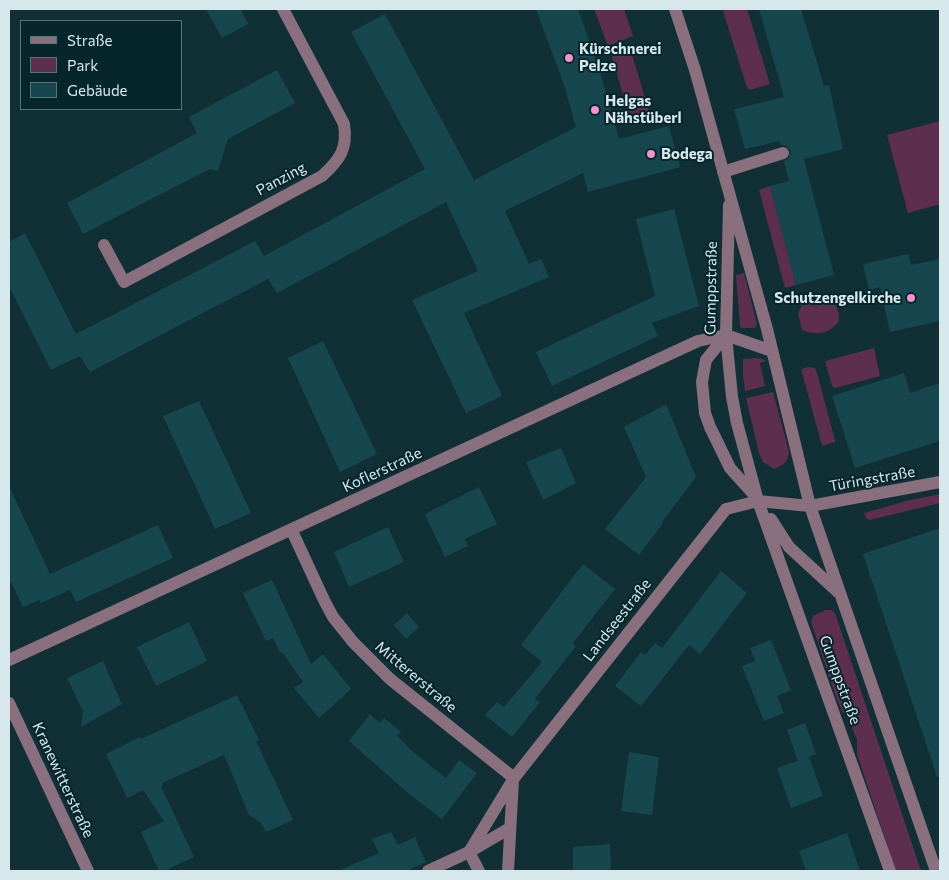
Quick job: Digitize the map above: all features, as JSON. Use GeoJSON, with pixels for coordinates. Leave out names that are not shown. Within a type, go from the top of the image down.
{"type":"FeatureCollection","features":[{"type":"Feature","properties":{"kind":"street","name":"Panzing"},"geometry":{"type":"LineString","coordinates":[[104,245],[124,282],[322,176],[339,159],[346,141],[344,124],[283,9]]}},
{"type":"Feature","properties":{"kind":"street","name":"Gumppstraße"},"geometry":{"type":"LineString","coordinates":[[675,9],[695,70],[730,192],[810,506],[936,871]]}},
{"type":"Feature","properties":{"kind":"street"},"geometry":{"type":"LineString","coordinates":[[723,172],[782,153]]}},
{"type":"Feature","properties":{"kind":"street","name":"Gumppstraße"},"geometry":{"type":"LineString","coordinates":[[730,192],[726,335],[732,397],[737,423],[758,501],[890,871]]}},
{"type":"Feature","properties":{"kind":"street"},"geometry":{"type":"LineString","coordinates":[[772,351],[726,335],[706,360],[702,382],[705,413],[730,468],[758,501],[810,506]]}},
{"type":"Feature","properties":{"kind":"street","name":"Koflerstraße"},"geometry":{"type":"LineString","coordinates":[[9,660],[292,531],[698,341],[726,335]]}},
{"type":"Feature","properties":{"kind":"street","name":"Türingstraße"},"geometry":{"type":"LineString","coordinates":[[810,506],[940,482]]}},
{"type":"Feature","properties":{"kind":"street","name":"Gumppstraße"},"geometry":{"type":"LineString","coordinates":[[758,501],[789,547],[840,594]]}},
{"type":"Feature","properties":{"kind":"street","name":"Landseestraße"},"geometry":{"type":"LineString","coordinates":[[469,852],[514,778],[726,509],[758,501]]}},
{"type":"Feature","properties":{"kind":"street","name":"Mittererstraße"},"geometry":{"type":"LineString","coordinates":[[292,531],[333,617],[353,642],[390,680],[514,778]]}},
{"type":"Feature","properties":{"kind":"street","name":"Kranewitterstraße"},"geometry":{"type":"LineString","coordinates":[[9,703],[88,871]]}},
{"type":"Feature","properties":{"kind":"street"},"geometry":{"type":"LineString","coordinates":[[508,871],[514,778]]}},
{"type":"Feature","properties":{"kind":"street"},"geometry":{"type":"LineString","coordinates":[[428,871],[469,852],[510,828]]}},
{"type":"Feature","properties":{"kind":"street"},"geometry":{"type":"LineString","coordinates":[[469,852],[479,871]]}},
{"type":"Feature","properties":{"kind":"green space"},"geometry":{"type":"Polygon","coordinates":[[[594,9],[624,9],[633,36],[608,46],[594,9]]]}},
{"type":"Feature","properties":{"kind":"green space"},"geometry":{"type":"Polygon","coordinates":[[[728,9],[747,9],[770,84],[750,90],[747,88],[723,11],[728,9]]]}},
{"type":"Feature","properties":{"kind":"green space"},"geometry":{"type":"Polygon","coordinates":[[[631,51],[650,115],[630,120],[612,56],[631,51]]]}},
{"type":"Feature","properties":{"kind":"green space"},"geometry":{"type":"Polygon","coordinates":[[[940,121],[940,204],[908,213],[887,135],[940,121]]]}},
{"type":"Feature","properties":{"kind":"green space"},"geometry":{"type":"Polygon","coordinates":[[[770,186],[796,285],[785,288],[759,190],[770,186]]]}},
{"type":"Feature","properties":{"kind":"green space"},"geometry":{"type":"Polygon","coordinates":[[[744,273],[757,324],[755,328],[741,328],[740,325],[736,275],[744,273]]]}},
{"type":"Feature","properties":{"kind":"green space"},"geometry":{"type":"Polygon","coordinates":[[[821,297],[835,304],[839,321],[831,329],[822,333],[802,330],[798,314],[803,302],[821,297]]]}},
{"type":"Feature","properties":{"kind":"green space"},"geometry":{"type":"Polygon","coordinates":[[[874,348],[880,376],[835,388],[832,386],[825,361],[874,348]]]}},
{"type":"Feature","properties":{"kind":"green space"},"geometry":{"type":"Polygon","coordinates":[[[755,358],[766,361],[760,363],[765,386],[745,391],[743,359],[755,358]]]}},
{"type":"Feature","properties":{"kind":"green space"},"geometry":{"type":"Polygon","coordinates":[[[815,368],[817,373],[835,440],[835,442],[822,446],[801,369],[815,368]]]}},
{"type":"Feature","properties":{"kind":"green space"},"geometry":{"type":"Polygon","coordinates":[[[773,392],[789,452],[785,463],[774,469],[763,462],[759,453],[746,398],[773,392]]]}},
{"type":"Feature","properties":{"kind":"green space"},"geometry":{"type":"Polygon","coordinates":[[[940,494],[940,503],[870,520],[867,519],[864,513],[906,501],[940,494]]]}},
{"type":"Feature","properties":{"kind":"green space"},"geometry":{"type":"Polygon","coordinates":[[[826,610],[832,610],[835,613],[921,871],[896,871],[857,754],[857,740],[847,716],[842,711],[836,697],[811,622],[813,616],[826,610]]]}},
{"type":"Feature","properties":{"kind":"building"},"geometry":{"type":"Polygon","coordinates":[[[206,9],[241,9],[248,24],[222,38],[206,9]]]}},
{"type":"Feature","properties":{"kind":"building"},"geometry":{"type":"Polygon","coordinates":[[[536,9],[578,9],[600,72],[619,139],[669,126],[680,167],[588,192],[583,173],[505,211],[529,264],[541,259],[549,277],[464,313],[502,396],[466,413],[412,300],[478,271],[446,202],[277,293],[268,279],[90,372],[80,356],[51,370],[9,286],[9,242],[25,233],[76,334],[255,241],[264,256],[425,169],[351,32],[385,14],[474,180],[576,127],[564,85],[536,9]]]}},
{"type":"Feature","properties":{"kind":"building"},"geometry":{"type":"Polygon","coordinates":[[[759,9],[801,9],[824,86],[829,85],[843,149],[804,159],[834,275],[796,285],[770,186],[789,181],[784,161],[789,158],[791,150],[785,145],[781,145],[779,141],[745,149],[734,109],[784,97],[759,9]]]}},
{"type":"Feature","properties":{"kind":"building"},"geometry":{"type":"Polygon","coordinates":[[[277,70],[295,103],[228,139],[218,171],[210,169],[83,234],[67,203],[197,133],[189,117],[277,70]]]}},
{"type":"Feature","properties":{"kind":"building"},"geometry":{"type":"Polygon","coordinates":[[[674,209],[699,306],[652,323],[658,336],[552,386],[536,352],[655,296],[636,219],[674,209]]]}},
{"type":"Feature","properties":{"kind":"building","name":"Schutzengelkirche"},"geometry":{"type":"Polygon","coordinates":[[[908,254],[911,265],[940,259],[940,321],[890,332],[880,287],[869,290],[863,264],[908,254]]]}},
{"type":"Feature","properties":{"kind":"building"},"geometry":{"type":"Polygon","coordinates":[[[323,341],[377,454],[340,472],[288,358],[323,341]]]}},
{"type":"Feature","properties":{"kind":"building"},"geometry":{"type":"Polygon","coordinates":[[[904,373],[910,393],[940,383],[940,441],[855,468],[832,396],[904,373]]]}},
{"type":"Feature","properties":{"kind":"building"},"geometry":{"type":"Polygon","coordinates":[[[199,401],[251,513],[215,529],[163,416],[199,401]]]}},
{"type":"Feature","properties":{"kind":"building"},"geometry":{"type":"Polygon","coordinates":[[[666,404],[696,477],[639,555],[605,529],[646,477],[624,427],[666,404]]]}},
{"type":"Feature","properties":{"kind":"building"},"geometry":{"type":"Polygon","coordinates":[[[561,448],[576,483],[543,500],[526,462],[561,448]]]}},
{"type":"Feature","properties":{"kind":"building"},"geometry":{"type":"Polygon","coordinates":[[[9,486],[50,574],[158,525],[173,558],[76,602],[70,590],[41,603],[40,600],[23,607],[9,578],[9,486]]]}},
{"type":"Feature","properties":{"kind":"building"},"geometry":{"type":"Polygon","coordinates":[[[479,487],[497,524],[465,539],[468,546],[445,557],[425,514],[479,487]]]}},
{"type":"Feature","properties":{"kind":"building"},"geometry":{"type":"Polygon","coordinates":[[[388,527],[404,562],[349,587],[334,552],[388,527]]]}},
{"type":"Feature","properties":{"kind":"building"},"geometry":{"type":"Polygon","coordinates":[[[940,528],[940,777],[937,777],[863,554],[940,528]]]}},
{"type":"Feature","properties":{"kind":"building"},"geometry":{"type":"Polygon","coordinates":[[[583,564],[615,589],[573,643],[576,646],[535,699],[540,702],[512,737],[485,715],[497,702],[504,707],[542,662],[521,645],[583,564]]]}},
{"type":"Feature","properties":{"kind":"building"},"geometry":{"type":"Polygon","coordinates":[[[721,571],[747,593],[700,654],[689,645],[641,706],[615,686],[641,652],[645,655],[655,643],[662,648],[721,571]]]}},
{"type":"Feature","properties":{"kind":"building"},"geometry":{"type":"Polygon","coordinates":[[[272,580],[311,664],[323,654],[351,689],[319,718],[294,688],[303,682],[282,652],[280,653],[273,638],[266,641],[243,593],[272,580]]]}},
{"type":"Feature","properties":{"kind":"building"},"geometry":{"type":"Polygon","coordinates":[[[407,613],[419,627],[406,639],[394,625],[407,613]]]}},
{"type":"Feature","properties":{"kind":"building"},"geometry":{"type":"Polygon","coordinates":[[[189,622],[207,661],[156,686],[137,647],[189,622]]]}},
{"type":"Feature","properties":{"kind":"building"},"geometry":{"type":"Polygon","coordinates":[[[771,640],[791,690],[777,696],[784,713],[764,721],[742,666],[755,661],[750,648],[771,640]]]}},
{"type":"Feature","properties":{"kind":"building"},"geometry":{"type":"Polygon","coordinates":[[[103,661],[122,704],[81,727],[83,711],[67,678],[103,661]]]}},
{"type":"Feature","properties":{"kind":"building"},"geometry":{"type":"Polygon","coordinates":[[[237,695],[259,740],[256,741],[293,820],[266,832],[261,823],[249,815],[224,755],[162,783],[163,785],[161,786],[194,857],[164,871],[159,871],[141,832],[164,821],[143,790],[127,798],[106,754],[140,737],[141,739],[237,695]]]}},
{"type":"Feature","properties":{"kind":"building"},"geometry":{"type":"Polygon","coordinates":[[[370,714],[380,723],[384,718],[401,732],[397,736],[406,746],[446,778],[459,760],[477,773],[442,819],[408,793],[349,741],[370,714]]]}},
{"type":"Feature","properties":{"kind":"building"},"geometry":{"type":"Polygon","coordinates":[[[805,723],[816,754],[798,761],[787,730],[805,723]]]}},
{"type":"Feature","properties":{"kind":"building"},"geometry":{"type":"Polygon","coordinates":[[[629,752],[659,757],[652,815],[621,811],[629,752]]]}},
{"type":"Feature","properties":{"kind":"building"},"geometry":{"type":"Polygon","coordinates":[[[809,757],[823,796],[791,808],[777,768],[809,757]]]}},
{"type":"Feature","properties":{"kind":"building"},"geometry":{"type":"Polygon","coordinates":[[[391,832],[398,845],[415,837],[426,862],[406,871],[338,871],[379,853],[372,839],[391,832]]]}},
{"type":"Feature","properties":{"kind":"building"},"geometry":{"type":"Polygon","coordinates":[[[847,833],[860,871],[806,871],[799,851],[847,833]]]}},
{"type":"Feature","properties":{"kind":"building"},"geometry":{"type":"Polygon","coordinates":[[[610,844],[611,871],[573,871],[573,847],[610,844]]]}},
{"type":"Feature","properties":{"kind":"place","name":"Kürschnerei Pelze"},"geometry":{"type":"Point","coordinates":[569,58]}},
{"type":"Feature","properties":{"kind":"place","name":"Helgas Nähstüberl"},"geometry":{"type":"Point","coordinates":[595,110]}},
{"type":"Feature","properties":{"kind":"place","name":"Bodega"},"geometry":{"type":"Point","coordinates":[651,154]}},
{"type":"Feature","properties":{"kind":"place","name":"Schutzengelkirche"},"geometry":{"type":"Point","coordinates":[911,298]}}]}
